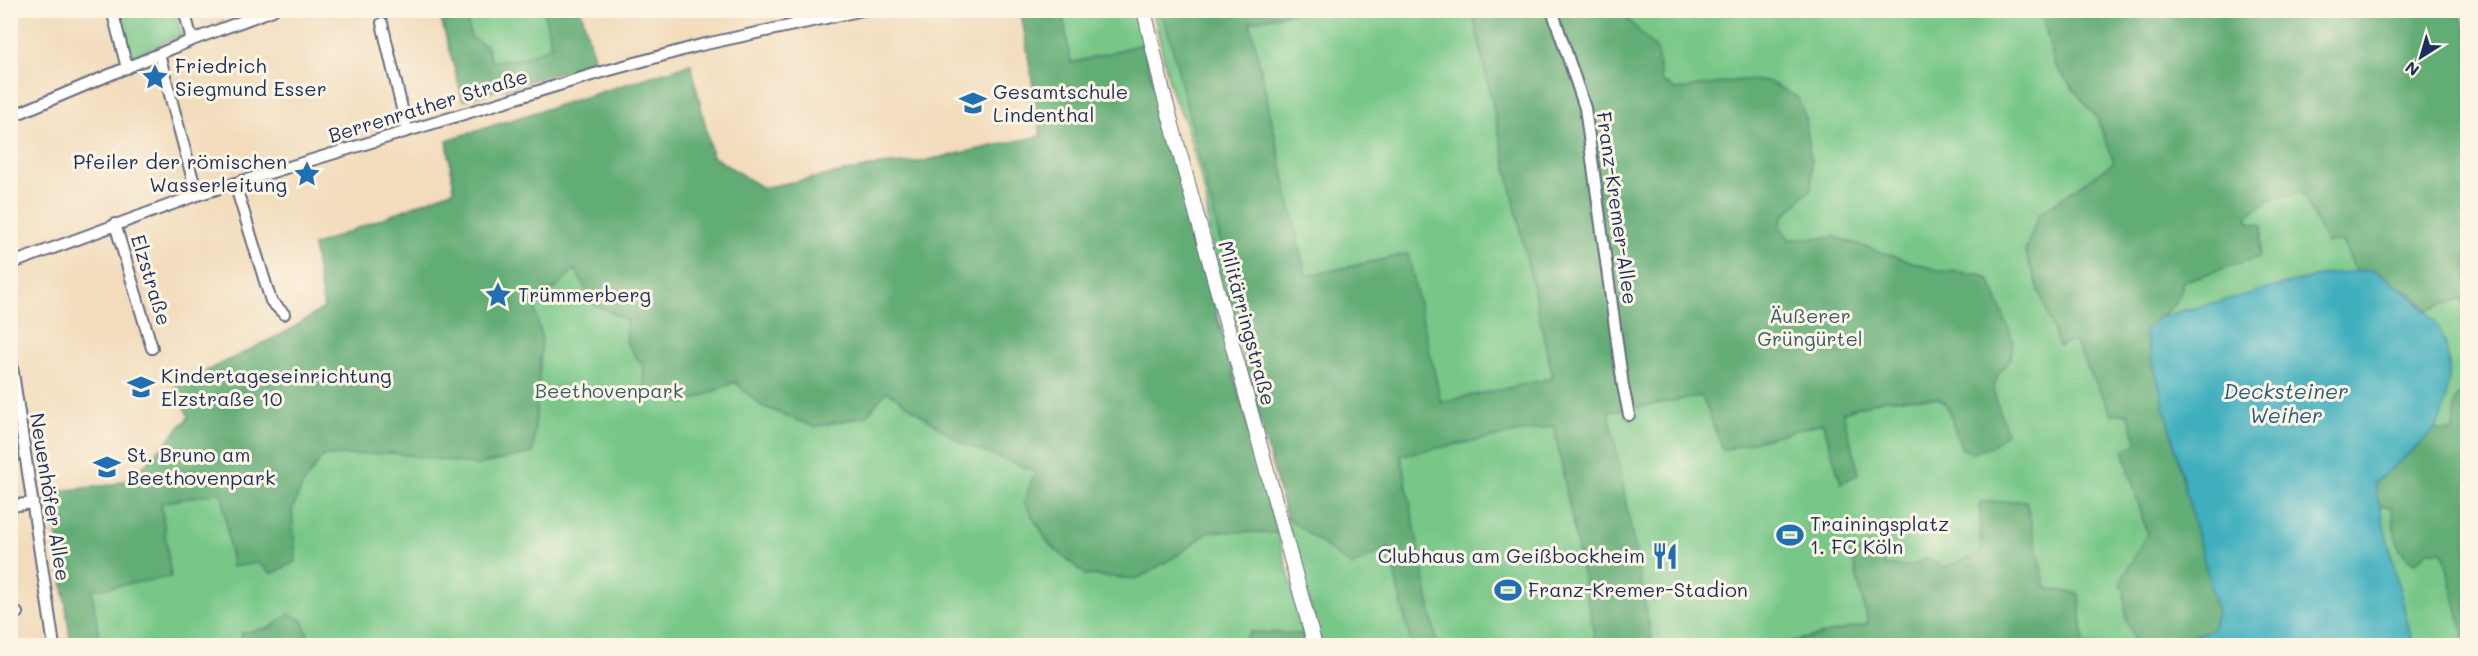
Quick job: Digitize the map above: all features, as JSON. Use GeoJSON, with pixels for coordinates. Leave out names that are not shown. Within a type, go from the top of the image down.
{"type":"FeatureCollection","features":[{"type":"Feature","properties":{"kind":"main road","name":"Militärringstraße"},"geometry":{"type":"LineString","coordinates":[[1144,10],[1163,92],[1315,645]]}},
{"type":"Feature","properties":{"kind":"street"},"geometry":{"type":"LineString","coordinates":[[112,10],[127,68]]}},
{"type":"Feature","properties":{"kind":"street"},"geometry":{"type":"LineString","coordinates":[[184,10],[192,40]]}},
{"type":"Feature","properties":{"kind":"street"},"geometry":{"type":"LineString","coordinates":[[10,117],[192,40],[273,10]]}},
{"type":"Feature","properties":{"kind":"street"},"geometry":{"type":"LineString","coordinates":[[794,10],[798,24]]}},
{"type":"Feature","properties":{"kind":"street","name":"Berrenrather Straße"},"geometry":{"type":"LineString","coordinates":[[10,264],[197,195],[407,130],[682,50],[863,10]]}},
{"type":"Feature","properties":{"kind":"street","name":"Franz-Kremer-Allee"},"geometry":{"type":"LineString","coordinates":[[1552,10],[1585,108],[1623,386],[1629,415]]}},
{"type":"Feature","properties":{"kind":"street"},"geometry":{"type":"LineString","coordinates":[[382,23],[407,130]]}},
{"type":"Feature","properties":{"kind":"street"},"geometry":{"type":"LineString","coordinates":[[159,54],[197,195]]}},
{"type":"Feature","properties":{"kind":"street"},"geometry":{"type":"LineString","coordinates":[[235,184],[271,301],[284,314]]}},
{"type":"Feature","properties":{"kind":"street","name":"Elzstraße"},"geometry":{"type":"LineString","coordinates":[[115,224],[152,348]]}},
{"type":"Feature","properties":{"kind":"street","name":"Neuenhöfer Allee"},"geometry":{"type":"LineString","coordinates":[[10,353],[54,645]]}},
{"type":"Feature","properties":{"kind":"street"},"geometry":{"type":"LineString","coordinates":[[10,506],[33,503]]}},
{"type":"Feature","properties":{"kind":"green space"},"geometry":{"type":"Polygon","coordinates":[[[1062,10],[1071,63],[1142,44],[1277,533],[1210,531],[1176,556],[1137,579],[1086,575],[1049,544],[1024,502],[1035,471],[963,444],[887,391],[866,416],[814,427],[760,405],[735,382],[684,404],[645,394],[643,366],[627,344],[626,320],[594,304],[575,269],[556,288],[537,300],[536,315],[542,339],[533,453],[477,465],[393,453],[323,456],[303,484],[292,510],[296,561],[272,574],[258,563],[232,567],[222,492],[161,503],[171,577],[92,590],[100,645],[71,645],[51,492],[111,485],[133,478],[189,417],[174,387],[290,330],[324,308],[313,246],[454,190],[447,140],[691,64],[712,156],[762,188],[881,165],[919,162],[1041,136],[1021,11],[1062,10]]]}},
{"type":"Feature","properties":{"kind":"green space"},"geometry":{"type":"Polygon","coordinates":[[[118,11],[175,11],[182,35],[131,56],[118,11]]]}},
{"type":"Feature","properties":{"kind":"green space"},"geometry":{"type":"Polygon","coordinates":[[[439,11],[581,11],[595,62],[463,100],[439,11]]]}},
{"type":"Feature","properties":{"kind":"green space"},"geometry":{"type":"Polygon","coordinates":[[[439,11],[465,11],[471,37],[487,47],[491,61],[521,59],[551,46],[544,11],[581,11],[595,62],[463,100],[439,11]]]}},
{"type":"Feature","properties":{"kind":"green space","name":"Beethovenpark"},"geometry":{"type":"Polygon","coordinates":[[[1021,11],[1135,11],[1308,645],[71,645],[51,492],[111,485],[133,478],[189,417],[174,387],[290,330],[324,308],[313,246],[454,190],[447,140],[691,64],[712,156],[762,188],[881,165],[919,162],[1041,136],[1021,11]]]}},
{"type":"Feature","properties":{"kind":"green space","name":"Äußerer Grüngürtel"},"geometry":{"type":"Polygon","coordinates":[[[1153,11],[2457,11],[2468,46],[2467,645],[1321,645],[1210,238],[1206,197],[1185,121],[1172,94],[1153,11]]]}},
{"type":"Feature","properties":{"kind":"green space"},"geometry":{"type":"Polygon","coordinates":[[[1158,11],[1300,11],[1250,22],[1306,276],[1408,254],[1441,402],[1553,378],[1472,11],[1620,11],[1657,50],[1661,80],[1675,90],[1739,80],[1767,81],[1797,97],[1806,118],[1812,172],[1811,189],[1783,217],[1780,227],[1789,239],[1835,237],[1937,270],[1979,274],[1989,279],[2013,340],[2011,359],[1999,373],[1993,390],[2007,433],[1990,447],[1973,453],[1961,448],[1947,405],[1938,398],[1885,399],[1843,412],[1859,474],[1841,483],[1823,423],[1723,450],[1702,396],[1609,412],[1653,646],[1596,645],[1554,426],[1401,455],[1437,645],[1411,645],[1389,548],[1351,566],[1286,516],[1229,305],[1232,289],[1168,30],[1158,11]]]}},
{"type":"Feature","properties":{"kind":"green space"},"geometry":{"type":"Polygon","coordinates":[[[2041,11],[2460,11],[2468,34],[2467,315],[2462,298],[2427,310],[2413,295],[2374,270],[2356,271],[2342,242],[2326,243],[2302,192],[2269,200],[2247,216],[2249,222],[2263,225],[2259,257],[2182,282],[2182,289],[2175,302],[2145,331],[2217,612],[2212,630],[2161,645],[2136,645],[2126,619],[2121,582],[2147,533],[2123,450],[2137,444],[2128,414],[2112,414],[2074,341],[2059,346],[2025,251],[2039,214],[2114,162],[2097,118],[2055,66],[2041,11]]]}},
{"type":"Feature","properties":{"kind":"green space"},"geometry":{"type":"Polygon","coordinates":[[[2467,383],[2466,645],[2443,551],[2428,551],[2415,563],[2408,558],[2396,540],[2392,507],[2378,505],[2374,483],[2434,430],[2453,431],[2455,401],[2467,383]]]}},
{"type":"Feature","properties":{"kind":"green space"},"geometry":{"type":"Polygon","coordinates":[[[2026,501],[2046,588],[2079,594],[2084,645],[1777,645],[1868,624],[1851,552],[1881,547],[1885,566],[1912,566],[1927,557],[1943,568],[1981,553],[1980,502],[2026,501]]]}},
{"type":"Feature","properties":{"kind":"green space"},"geometry":{"type":"Polygon","coordinates":[[[289,614],[303,621],[311,645],[243,645],[241,633],[269,628],[289,614]]]}},
{"type":"Feature","properties":{"kind":"green space"},"geometry":{"type":"Polygon","coordinates":[[[1250,632],[1305,634],[1308,645],[1239,646],[1250,632]]]}},
{"type":"Feature","properties":{"kind":"water","name":"Decksteiner Weiher"},"geometry":{"type":"Polygon","coordinates":[[[2374,270],[2408,294],[2433,319],[2442,334],[2449,370],[2447,393],[2436,428],[2374,483],[2413,645],[2161,645],[2212,630],[2217,612],[2145,331],[2159,317],[2325,274],[2374,270]]]}},
{"type":"Feature","properties":{"kind":"place","name":"Friedrich Siegmund Esser"},"geometry":{"type":"Point","coordinates":[155,77]}},
{"type":"Feature","properties":{"kind":"place","name":"Gesamtschule Lindenthal"},"geometry":{"type":"Point","coordinates":[973,103]}},
{"type":"Feature","properties":{"kind":"place","name":"Pfeiler der römischen Wasserleitung"},"geometry":{"type":"Point","coordinates":[307,174]}},
{"type":"Feature","properties":{"kind":"place","name":"Trümmerberg"},"geometry":{"type":"Point","coordinates":[498,295]}},
{"type":"Feature","properties":{"kind":"place","name":"Kindertageseinrichtung Elzstraße 10"},"geometry":{"type":"Point","coordinates":[141,387]}},
{"type":"Feature","properties":{"kind":"place","name":"St. Bruno am Beethovenpark"},"geometry":{"type":"Point","coordinates":[107,467]}},
{"type":"Feature","properties":{"kind":"place","name":"Trainingsplatz 1. FC Köln"},"geometry":{"type":"Point","coordinates":[1790,535]}},
{"type":"Feature","properties":{"kind":"place","name":"Clubhaus am Geißbockheim"},"geometry":{"type":"Point","coordinates":[1665,556]}},
{"type":"Feature","properties":{"kind":"place","name":"Franz-Kremer-Stadion"},"geometry":{"type":"Point","coordinates":[1508,590]}}]}
